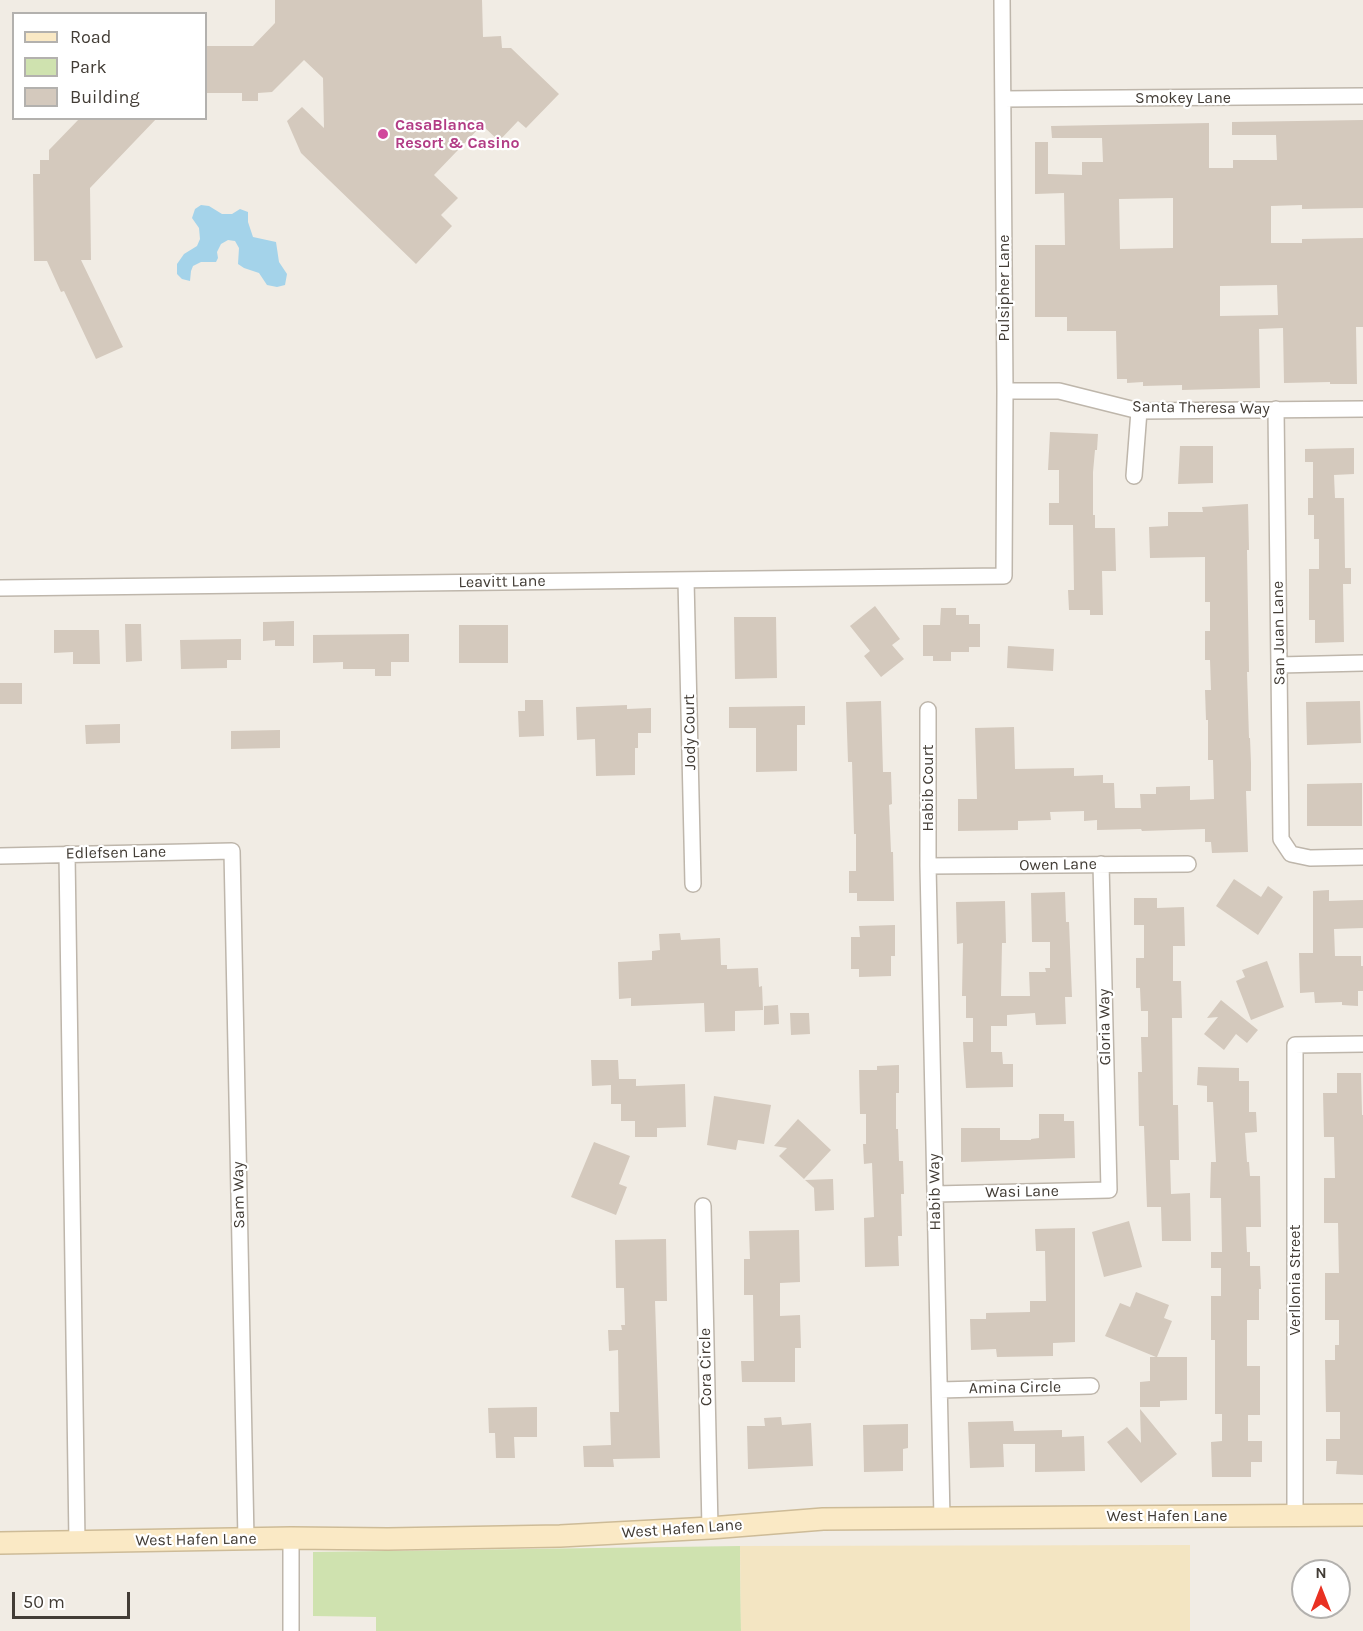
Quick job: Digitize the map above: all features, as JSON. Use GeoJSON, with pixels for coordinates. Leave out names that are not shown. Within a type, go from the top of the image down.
{"type":"FeatureCollection","features":[{"type":"Feature","properties":{"kind":"main road","name":"West Hafen Lane"},"geometry":{"type":"LineString","coordinates":[[0,1543],[560,1536],[823,1519],[1363,1515]]}},
{"type":"Feature","properties":{"kind":"street","name":"Pulsipher Lane"},"geometry":{"type":"LineString","coordinates":[[1002,0],[1004,576]]}},
{"type":"Feature","properties":{"kind":"street","name":"Smokey Lane"},"geometry":{"type":"LineString","coordinates":[[1003,99],[1363,96]]}},
{"type":"Feature","properties":{"kind":"street","name":"Santa Theresa Way"},"geometry":{"type":"LineString","coordinates":[[1005,391],[1059,391],[1139,411],[1363,409]]}},
{"type":"Feature","properties":{"kind":"street","name":"San Juan Lane"},"geometry":{"type":"LineString","coordinates":[[1276,410],[1281,839],[1291,854],[1310,858],[1363,857]]}},
{"type":"Feature","properties":{"kind":"street"},"geometry":{"type":"LineString","coordinates":[[1134,476],[1139,411]]}},
{"type":"Feature","properties":{"kind":"street","name":"Leavitt Lane"},"geometry":{"type":"LineString","coordinates":[[0,588],[1004,576]]}},
{"type":"Feature","properties":{"kind":"street","name":"Jody Court"},"geometry":{"type":"LineString","coordinates":[[686,580],[693,884]]}},
{"type":"Feature","properties":{"kind":"street"},"geometry":{"type":"LineString","coordinates":[[1279,664],[1363,663]]}},
{"type":"Feature","properties":{"kind":"street","name":"Habib Court"},"geometry":{"type":"LineString","coordinates":[[927,866],[928,710]]}},
{"type":"Feature","properties":{"kind":"street","name":"Edlefsen Lane"},"geometry":{"type":"LineString","coordinates":[[0,856],[232,851]]}},
{"type":"Feature","properties":{"kind":"street","name":"Sam Way"},"geometry":{"type":"LineString","coordinates":[[232,851],[246,1539]]}},
{"type":"Feature","properties":{"kind":"street"},"geometry":{"type":"LineString","coordinates":[[67,854],[77,1542]]}},
{"type":"Feature","properties":{"kind":"street","name":"Gloria Way"},"geometry":{"type":"LineString","coordinates":[[1101,864],[1109,1190]]}},
{"type":"Feature","properties":{"kind":"street","name":"Owen Lane"},"geometry":{"type":"LineString","coordinates":[[927,866],[1188,864]]}},
{"type":"Feature","properties":{"kind":"street","name":"Habib Way"},"geometry":{"type":"LineString","coordinates":[[927,866],[942,1518]]}},
{"type":"Feature","properties":{"kind":"street","name":"Verllonia Street"},"geometry":{"type":"LineString","coordinates":[[1295,1515],[1295,1045],[1363,1044]]}},
{"type":"Feature","properties":{"kind":"street","name":"Wasi Lane"},"geometry":{"type":"LineString","coordinates":[[935,1194],[1109,1190]]}},
{"type":"Feature","properties":{"kind":"street","name":"Cora Circle"},"geometry":{"type":"LineString","coordinates":[[703,1206],[710,1528]]}},
{"type":"Feature","properties":{"kind":"street","name":"Amina Circle"},"geometry":{"type":"LineString","coordinates":[[940,1390],[1091,1386]]}},
{"type":"Feature","properties":{"kind":"street"},"geometry":{"type":"LineString","coordinates":[[291,1538],[291,1631]]}},
{"type":"Feature","properties":{"kind":"green space"},"geometry":{"type":"Polygon","coordinates":[[[740,1546],[741,1631],[376,1631],[376,1617],[313,1616],[313,1552],[740,1546]]]}},
{"type":"Feature","properties":{"kind":"sand"},"geometry":{"type":"Polygon","coordinates":[[[1190,1545],[1190,1631],[741,1631],[740,1546],[1190,1545]]]}},
{"type":"Feature","properties":{"kind":"water"},"geometry":{"type":"Polygon","coordinates":[[[201,205],[209,206],[222,214],[232,214],[240,209],[248,212],[248,222],[253,237],[276,242],[279,262],[287,274],[285,285],[277,287],[267,285],[259,273],[238,264],[239,248],[235,241],[228,240],[221,244],[216,262],[201,262],[193,266],[190,281],[182,279],[177,274],[177,264],[184,254],[197,246],[200,239],[199,228],[192,218],[195,209],[201,205]]]}},
{"type":"Feature","properties":{"kind":"building","name":"CasaBlanca Resort & Casino"},"geometry":{"type":"Polygon","coordinates":[[[275,0],[482,0],[483,37],[501,36],[502,48],[511,48],[559,94],[526,128],[518,121],[499,141],[482,125],[434,175],[458,198],[441,215],[452,226],[416,264],[301,153],[287,121],[302,107],[324,128],[323,78],[304,60],[272,92],[258,93],[258,101],[242,101],[242,93],[207,93],[207,46],[253,46],[275,23],[275,0]]]}},
{"type":"Feature","properties":{"kind":"building"},"geometry":{"type":"Polygon","coordinates":[[[78,120],[155,120],[90,188],[91,260],[81,260],[123,347],[96,359],[47,261],[34,261],[33,174],[40,174],[40,160],[49,160],[49,150],[78,120]]]}},
{"type":"Feature","properties":{"kind":"building"},"geometry":{"type":"Polygon","coordinates":[[[1363,120],[1363,208],[1302,209],[1302,205],[1271,206],[1271,243],[1302,243],[1302,239],[1363,238],[1363,327],[1356,327],[1357,384],[1284,383],[1283,328],[1259,329],[1260,388],[1182,390],[1182,385],[1143,386],[1143,382],[1127,383],[1127,379],[1117,379],[1116,331],[1067,331],[1067,317],[1035,317],[1035,245],[1065,245],[1064,193],[1035,194],[1035,142],[1048,142],[1048,174],[1082,175],[1082,162],[1103,162],[1102,138],[1052,138],[1051,126],[1209,123],[1209,168],[1233,168],[1233,160],[1277,160],[1276,135],[1232,135],[1232,122],[1363,120]],[[1173,198],[1119,199],[1120,249],[1173,248],[1173,198]],[[1277,285],[1220,286],[1220,316],[1278,315],[1277,285]]]}},
{"type":"Feature","properties":{"kind":"building"},"geometry":{"type":"Polygon","coordinates":[[[1050,432],[1098,434],[1093,472],[1095,528],[1115,528],[1116,571],[1102,571],[1103,615],[1090,615],[1090,610],[1069,610],[1068,590],[1074,590],[1073,525],[1049,525],[1049,503],[1059,503],[1059,470],[1048,470],[1050,432]]]}},
{"type":"Feature","properties":{"kind":"building"},"geometry":{"type":"Polygon","coordinates":[[[1180,446],[1213,446],[1213,483],[1178,484],[1180,446]]]}},
{"type":"Feature","properties":{"kind":"building"},"geometry":{"type":"Polygon","coordinates":[[[1354,448],[1354,474],[1334,475],[1335,498],[1344,498],[1345,568],[1351,568],[1351,584],[1343,584],[1344,642],[1315,643],[1315,620],[1309,620],[1309,569],[1319,569],[1319,539],[1314,539],[1314,515],[1308,515],[1308,498],[1313,498],[1313,462],[1305,462],[1305,449],[1354,448]]]}},
{"type":"Feature","properties":{"kind":"building"},"geometry":{"type":"Polygon","coordinates":[[[1248,504],[1249,672],[1247,672],[1251,791],[1246,791],[1248,852],[1212,853],[1211,842],[1205,842],[1205,829],[1097,830],[1097,820],[1084,821],[1084,811],[1050,812],[1051,820],[1018,821],[1018,830],[958,831],[958,799],[977,799],[975,728],[1014,727],[1015,769],[1074,768],[1074,776],[1103,775],[1103,783],[1114,783],[1115,808],[1141,808],[1140,794],[1156,794],[1156,787],[1190,786],[1190,800],[1214,799],[1213,760],[1208,760],[1208,720],[1206,720],[1205,690],[1211,690],[1210,660],[1205,660],[1205,631],[1210,631],[1210,602],[1205,602],[1205,557],[1150,558],[1149,527],[1168,526],[1168,512],[1203,512],[1202,507],[1248,504]]]}},
{"type":"Feature","properties":{"kind":"building"},"geometry":{"type":"Polygon","coordinates":[[[875,606],[900,639],[892,645],[904,659],[881,677],[864,656],[870,651],[850,626],[875,606]]]}},
{"type":"Feature","properties":{"kind":"building"},"geometry":{"type":"Polygon","coordinates":[[[941,608],[956,608],[956,615],[969,615],[969,624],[980,624],[980,647],[969,647],[969,652],[951,652],[951,661],[933,661],[933,656],[923,656],[923,625],[940,625],[941,608]]]}},
{"type":"Feature","properties":{"kind":"building"},"geometry":{"type":"Polygon","coordinates":[[[734,617],[776,617],[777,678],[735,679],[734,617]]]}},
{"type":"Feature","properties":{"kind":"building"},"geometry":{"type":"Polygon","coordinates":[[[294,621],[294,646],[275,646],[275,640],[263,641],[263,622],[294,621]]]}},
{"type":"Feature","properties":{"kind":"building"},"geometry":{"type":"Polygon","coordinates":[[[125,624],[141,624],[142,661],[126,662],[125,624]]]}},
{"type":"Feature","properties":{"kind":"building"},"geometry":{"type":"Polygon","coordinates":[[[459,625],[508,625],[508,663],[459,663],[459,625]]]}},
{"type":"Feature","properties":{"kind":"building"},"geometry":{"type":"Polygon","coordinates":[[[54,630],[99,630],[100,664],[73,664],[73,652],[54,653],[54,630]]]}},
{"type":"Feature","properties":{"kind":"building"},"geometry":{"type":"Polygon","coordinates":[[[409,634],[409,662],[391,662],[391,676],[375,676],[375,669],[343,669],[343,662],[313,663],[313,635],[409,634]]]}},
{"type":"Feature","properties":{"kind":"building"},"geometry":{"type":"Polygon","coordinates":[[[241,639],[241,660],[227,660],[227,668],[181,669],[180,640],[241,639]]]}},
{"type":"Feature","properties":{"kind":"building"},"geometry":{"type":"Polygon","coordinates":[[[1008,646],[1054,649],[1053,671],[1007,668],[1008,646]]]}},
{"type":"Feature","properties":{"kind":"building"},"geometry":{"type":"Polygon","coordinates":[[[0,683],[22,683],[22,704],[0,704],[0,683]]]}},
{"type":"Feature","properties":{"kind":"building"},"geometry":{"type":"Polygon","coordinates":[[[525,700],[543,700],[544,736],[519,737],[518,711],[525,711],[525,700]]]}},
{"type":"Feature","properties":{"kind":"building"},"geometry":{"type":"Polygon","coordinates":[[[881,701],[883,772],[891,772],[892,804],[889,805],[894,901],[857,901],[857,893],[849,893],[849,871],[856,871],[856,834],[854,834],[852,762],[848,762],[846,702],[881,701]]]}},
{"type":"Feature","properties":{"kind":"building"},"geometry":{"type":"Polygon","coordinates":[[[1360,701],[1361,743],[1307,745],[1306,702],[1360,701]]]}},
{"type":"Feature","properties":{"kind":"building"},"geometry":{"type":"Polygon","coordinates":[[[627,705],[627,709],[651,708],[651,733],[638,733],[638,748],[635,748],[635,775],[596,776],[595,739],[577,740],[576,707],[627,705]]]}},
{"type":"Feature","properties":{"kind":"building"},"geometry":{"type":"Polygon","coordinates":[[[805,706],[805,725],[797,725],[797,771],[756,772],[756,728],[729,728],[729,707],[805,706]]]}},
{"type":"Feature","properties":{"kind":"building"},"geometry":{"type":"Polygon","coordinates":[[[120,724],[120,743],[86,744],[85,725],[120,724]]]}},
{"type":"Feature","properties":{"kind":"building"},"geometry":{"type":"Polygon","coordinates":[[[280,730],[280,748],[231,749],[231,731],[280,730]]]}},
{"type":"Feature","properties":{"kind":"building"},"geometry":{"type":"Polygon","coordinates":[[[1362,783],[1362,826],[1307,826],[1307,784],[1362,783]]]}},
{"type":"Feature","properties":{"kind":"building"},"geometry":{"type":"Polygon","coordinates":[[[1234,879],[1261,897],[1268,886],[1283,897],[1258,935],[1216,906],[1234,879]]]}},
{"type":"Feature","properties":{"kind":"building"},"geometry":{"type":"Polygon","coordinates":[[[1329,890],[1329,901],[1363,900],[1363,928],[1334,929],[1335,956],[1361,956],[1363,991],[1358,991],[1358,1006],[1342,1005],[1342,1002],[1315,1003],[1314,992],[1300,993],[1299,953],[1313,953],[1313,891],[1329,890]]]}},
{"type":"Feature","properties":{"kind":"building"},"geometry":{"type":"Polygon","coordinates":[[[1065,892],[1066,922],[1069,922],[1072,997],[1065,997],[1066,1024],[1036,1025],[1035,1013],[1007,1015],[1007,1026],[991,1026],[991,1052],[1002,1052],[1003,1064],[1013,1064],[1013,1087],[966,1088],[963,1042],[973,1042],[973,1018],[966,1018],[966,996],[962,996],[963,943],[957,944],[956,902],[1005,901],[1006,943],[1002,943],[1001,996],[1030,996],[1029,972],[1046,972],[1045,968],[1050,968],[1050,942],[1032,942],[1031,893],[1065,892]]]}},
{"type":"Feature","properties":{"kind":"building"},"geometry":{"type":"Polygon","coordinates":[[[1134,898],[1157,898],[1157,908],[1184,907],[1185,946],[1173,946],[1173,981],[1181,981],[1182,1018],[1172,1018],[1173,1105],[1178,1105],[1179,1160],[1170,1160],[1171,1194],[1190,1193],[1191,1241],[1162,1241],[1161,1207],[1147,1207],[1144,1126],[1139,1126],[1138,1072],[1142,1072],[1141,1037],[1148,1037],[1148,1011],[1141,1011],[1140,988],[1136,988],[1136,958],[1144,958],[1144,925],[1134,925],[1134,898]]]}},
{"type":"Feature","properties":{"kind":"building"},"geometry":{"type":"Polygon","coordinates":[[[895,925],[895,956],[891,956],[891,976],[859,977],[859,969],[851,969],[851,937],[860,937],[859,926],[895,925]]]}},
{"type":"Feature","properties":{"kind":"building"},"geometry":{"type":"Polygon","coordinates":[[[680,933],[681,940],[720,938],[721,965],[727,965],[727,969],[758,968],[759,987],[762,986],[763,1010],[735,1011],[735,1031],[705,1032],[704,1003],[631,1006],[631,998],[619,999],[618,962],[652,960],[652,951],[660,950],[659,934],[680,933]]]}},
{"type":"Feature","properties":{"kind":"building"},"geometry":{"type":"Polygon","coordinates":[[[1267,961],[1284,1007],[1251,1020],[1236,981],[1245,977],[1242,970],[1267,961]]]}},
{"type":"Feature","properties":{"kind":"building"},"geometry":{"type":"Polygon","coordinates":[[[1221,1000],[1258,1030],[1247,1043],[1236,1034],[1224,1050],[1204,1034],[1218,1017],[1207,1018],[1221,1000]]]}},
{"type":"Feature","properties":{"kind":"building"},"geometry":{"type":"Polygon","coordinates":[[[778,1005],[779,1024],[764,1025],[764,1006],[778,1005]]]}},
{"type":"Feature","properties":{"kind":"building"},"geometry":{"type":"Polygon","coordinates":[[[790,1013],[809,1013],[810,1034],[791,1035],[790,1013]]]}},
{"type":"Feature","properties":{"kind":"building"},"geometry":{"type":"Polygon","coordinates":[[[591,1060],[618,1060],[619,1079],[636,1079],[636,1086],[685,1084],[686,1127],[657,1128],[657,1137],[635,1137],[635,1121],[621,1121],[621,1104],[611,1104],[611,1085],[592,1086],[591,1060]]]}},
{"type":"Feature","properties":{"kind":"building"},"geometry":{"type":"Polygon","coordinates":[[[899,1065],[896,1129],[898,1129],[899,1161],[903,1161],[904,1194],[901,1194],[902,1236],[898,1236],[899,1266],[865,1267],[864,1218],[874,1217],[872,1163],[864,1164],[866,1114],[860,1114],[859,1070],[877,1070],[877,1066],[899,1065]]]}},
{"type":"Feature","properties":{"kind":"building"},"geometry":{"type":"Polygon","coordinates":[[[1198,1067],[1239,1068],[1239,1081],[1249,1081],[1249,1112],[1256,1112],[1257,1132],[1245,1133],[1250,1176],[1260,1176],[1261,1227],[1246,1227],[1250,1266],[1260,1266],[1261,1289],[1259,1289],[1259,1320],[1247,1320],[1247,1366],[1260,1366],[1260,1415],[1248,1415],[1248,1441],[1262,1441],[1262,1462],[1251,1462],[1251,1477],[1212,1477],[1211,1442],[1222,1441],[1222,1414],[1215,1414],[1215,1340],[1211,1340],[1211,1296],[1221,1296],[1221,1268],[1211,1268],[1211,1252],[1222,1252],[1221,1198],[1210,1198],[1211,1162],[1216,1162],[1213,1102],[1207,1102],[1207,1086],[1197,1085],[1198,1067]]]}},
{"type":"Feature","properties":{"kind":"building"},"geometry":{"type":"Polygon","coordinates":[[[1337,1073],[1361,1073],[1363,1475],[1336,1474],[1337,1461],[1326,1461],[1326,1439],[1340,1439],[1340,1412],[1326,1412],[1325,1360],[1335,1360],[1335,1345],[1339,1345],[1339,1320],[1325,1320],[1325,1273],[1339,1273],[1338,1223],[1324,1223],[1324,1178],[1335,1178],[1334,1137],[1324,1137],[1323,1093],[1337,1093],[1337,1073]]]}},
{"type":"Feature","properties":{"kind":"building"},"geometry":{"type":"Polygon","coordinates":[[[714,1096],[771,1105],[764,1144],[738,1140],[736,1150],[707,1145],[714,1096]]]}},
{"type":"Feature","properties":{"kind":"building"},"geometry":{"type":"Polygon","coordinates":[[[1039,1114],[1064,1114],[1064,1121],[1074,1121],[1075,1158],[961,1162],[961,1128],[1000,1128],[1000,1140],[1031,1140],[1039,1138],[1039,1114]]]}},
{"type":"Feature","properties":{"kind":"building"},"geometry":{"type":"Polygon","coordinates":[[[798,1119],[831,1150],[804,1179],[779,1156],[787,1148],[774,1146],[798,1119]]]}},
{"type":"Feature","properties":{"kind":"building"},"geometry":{"type":"Polygon","coordinates":[[[594,1142],[630,1156],[619,1184],[627,1187],[616,1215],[571,1197],[594,1142]]]}},
{"type":"Feature","properties":{"kind":"building"},"geometry":{"type":"Polygon","coordinates":[[[833,1179],[834,1210],[815,1211],[814,1188],[805,1180],[833,1179]]]}},
{"type":"Feature","properties":{"kind":"building"},"geometry":{"type":"Polygon","coordinates":[[[1129,1221],[1142,1267],[1104,1277],[1092,1232],[1129,1221]]]}},
{"type":"Feature","properties":{"kind":"building"},"geometry":{"type":"Polygon","coordinates":[[[1075,1228],[1075,1342],[1053,1343],[1053,1356],[997,1357],[996,1349],[971,1350],[970,1319],[986,1319],[986,1313],[1030,1312],[1030,1301],[1046,1301],[1045,1251],[1036,1251],[1035,1229],[1075,1228]]]}},
{"type":"Feature","properties":{"kind":"building"},"geometry":{"type":"Polygon","coordinates":[[[799,1230],[800,1282],[780,1283],[780,1316],[800,1315],[801,1348],[795,1348],[795,1382],[742,1382],[741,1361],[754,1361],[753,1295],[744,1295],[744,1259],[750,1259],[749,1231],[799,1230]]]}},
{"type":"Feature","properties":{"kind":"building"},"geometry":{"type":"Polygon","coordinates":[[[666,1239],[667,1301],[655,1301],[660,1458],[613,1459],[614,1467],[584,1467],[583,1446],[611,1445],[610,1412],[619,1412],[618,1350],[609,1351],[608,1330],[622,1330],[621,1325],[625,1325],[624,1288],[616,1288],[615,1240],[666,1239]]]}},
{"type":"Feature","properties":{"kind":"building"},"geometry":{"type":"Polygon","coordinates":[[[1136,1292],[1169,1305],[1164,1318],[1172,1321],[1157,1357],[1187,1357],[1187,1400],[1160,1401],[1160,1407],[1140,1407],[1140,1382],[1150,1381],[1150,1357],[1156,1357],[1105,1336],[1120,1303],[1130,1307],[1136,1292]]]}},
{"type":"Feature","properties":{"kind":"building"},"geometry":{"type":"Polygon","coordinates":[[[537,1407],[537,1437],[514,1437],[515,1458],[496,1458],[495,1433],[489,1433],[488,1408],[537,1407]]]}},
{"type":"Feature","properties":{"kind":"building"},"geometry":{"type":"Polygon","coordinates":[[[1140,1409],[1177,1454],[1141,1483],[1107,1442],[1127,1427],[1141,1443],[1140,1409]]]}},
{"type":"Feature","properties":{"kind":"building"},"geometry":{"type":"Polygon","coordinates":[[[781,1417],[782,1425],[811,1423],[813,1466],[748,1469],[747,1426],[765,1426],[764,1418],[781,1417]]]}},
{"type":"Feature","properties":{"kind":"building"},"geometry":{"type":"Polygon","coordinates":[[[1013,1421],[1014,1431],[1062,1430],[1062,1437],[1084,1436],[1085,1471],[1035,1472],[1035,1444],[1003,1444],[1004,1467],[970,1468],[968,1422],[1013,1421]]]}},
{"type":"Feature","properties":{"kind":"building"},"geometry":{"type":"Polygon","coordinates":[[[908,1424],[908,1448],[903,1449],[903,1471],[864,1472],[863,1425],[908,1424]]]}},
{"type":"Feature","properties":{"kind":"place","name":"CasaBlanca Resort & Casino"},"geometry":{"type":"Point","coordinates":[383,134]}}]}
